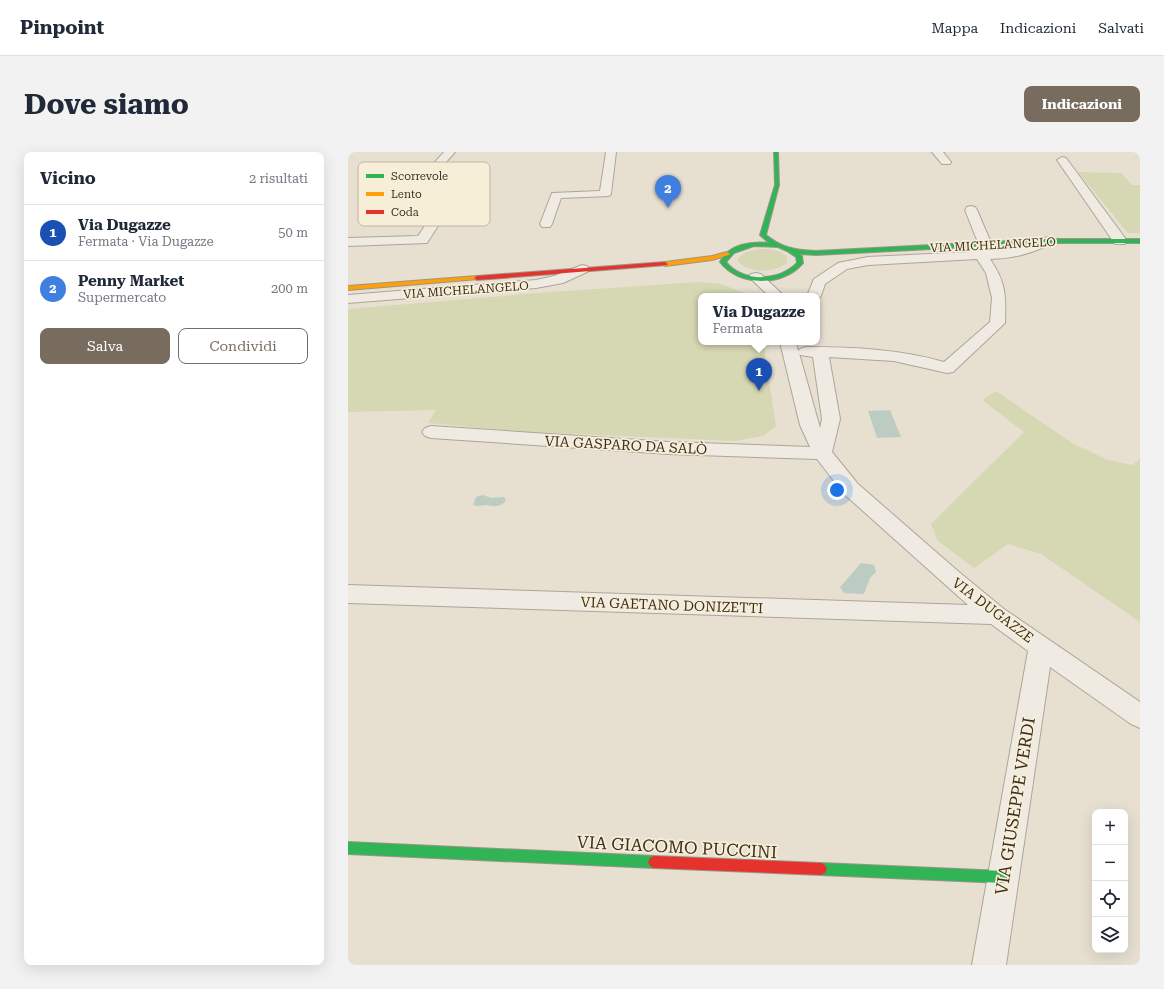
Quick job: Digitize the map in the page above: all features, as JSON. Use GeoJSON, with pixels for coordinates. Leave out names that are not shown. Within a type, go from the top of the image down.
{"type":"FeatureCollection","features":[{"type":"Feature","properties":{"kind":"street"},"geometry":{"type":"LineString","coordinates":[[440,162],[450,152]]}},
{"type":"Feature","properties":{"kind":"street"},"geometry":{"type":"LineString","coordinates":[[546,224],[556,196],[605,194],[611,152]]}},
{"type":"Feature","properties":{"kind":"street"},"geometry":{"type":"LineString","coordinates":[[775,245],[764,235],[765,223],[776,185],[776,152]]}},
{"type":"Feature","properties":{"kind":"street"},"geometry":{"type":"LineString","coordinates":[[937,152],[946,162]]}},
{"type":"Feature","properties":{"kind":"street"},"geometry":{"type":"LineString","coordinates":[[1062,160],[1120,241]]}},
{"type":"Feature","properties":{"kind":"street"},"geometry":{"type":"LineString","coordinates":[[790,347],[820,352],[856,352],[892,355],[947,368],[997,323],[999,298],[993,273],[980,248],[971,210]]}},
{"type":"Feature","properties":{"kind":"street"},"geometry":{"type":"LineString","coordinates":[[744,246],[765,223]]}},
{"type":"Feature","properties":{"kind":"street"},"geometry":{"type":"LineString","coordinates":[[348,242],[422,240],[431,226]]}},
{"type":"Feature","properties":{"kind":"street"},"geometry":{"type":"LineString","coordinates":[[815,293],[819,282],[843,266],[868,261],[980,248],[1005,254],[1027,250],[1045,241]]}},
{"type":"Feature","properties":{"kind":"street","name":"VIA MICHELANGELO"},"geometry":{"type":"LineString","coordinates":[[1045,241],[1140,241]]}},
{"type":"Feature","properties":{"kind":"street","name":"VIA MICHELANGELO"},"geometry":{"type":"LineString","coordinates":[[348,288],[674,263],[712,258],[727,254],[737,248],[754,244],[775,245],[796,252],[816,253],[980,248]]}},
{"type":"Feature","properties":{"kind":"street"},"geometry":{"type":"LineString","coordinates":[[784,293],[785,274],[798,268],[801,260],[796,252]]}},
{"type":"Feature","properties":{"kind":"street","name":"VIA MICHELANGELO"},"geometry":{"type":"LineString","coordinates":[[800,263],[847,252]]}},
{"type":"Feature","properties":{"kind":"street"},"geometry":{"type":"LineString","coordinates":[[727,254],[724,258],[724,263],[727,267]]}},
{"type":"Feature","properties":{"kind":"street","name":"VIA MICHELANGELO"},"geometry":{"type":"LineString","coordinates":[[674,263],[727,267],[739,273],[756,277],[785,274]]}},
{"type":"Feature","properties":{"kind":"street","name":"VIA MICHELANGELO"},"geometry":{"type":"LineString","coordinates":[[348,299],[536,284],[558,280],[582,269]]}},
{"type":"Feature","properties":{"kind":"street"},"geometry":{"type":"LineString","coordinates":[[756,277],[774,293]]}},
{"type":"Feature","properties":{"kind":"street","name":"VIA DUGAZZE"},"geometry":{"type":"LineString","coordinates":[[790,347],[810,425],[822,453],[851,489],[951,578],[996,615],[1140,716]]}},
{"type":"Feature","properties":{"kind":"street"},"geometry":{"type":"LineString","coordinates":[[820,352],[831,419],[822,453]]}},
{"type":"Feature","properties":{"kind":"street","name":"VIA GASPARO DA SALÒ"},"geometry":{"type":"LineString","coordinates":[[430,432],[514,439],[662,448],[822,453]]}},
{"type":"Feature","properties":{"kind":"street","name":"VIA GAETANO DONIZETTI"},"geometry":{"type":"LineString","coordinates":[[348,594],[996,615]]}},
{"type":"Feature","properties":{"kind":"street","name":"VIA GIUSEPPE VERDI"},"geometry":{"type":"LineString","coordinates":[[989,965],[1041,647]]}},
{"type":"Feature","properties":{"kind":"street","name":"VIA GIACOMO PUCCINI"},"geometry":{"type":"LineString","coordinates":[[348,848],[1004,877]]}},
{"type":"Feature","properties":{"kind":"green space"},"geometry":{"type":"Polygon","coordinates":[[[1078,172],[1121,173],[1132,185],[1140,185],[1140,233],[1128,233],[1078,172]]]}},
{"type":"Feature","properties":{"kind":"green space"},"geometry":{"type":"Polygon","coordinates":[[[760,249],[773,250],[782,253],[787,259],[787,263],[776,269],[762,271],[748,268],[738,261],[738,258],[746,252],[760,249]]]}},
{"type":"Feature","properties":{"kind":"green space"},"geometry":{"type":"Polygon","coordinates":[[[698,282],[721,284],[744,293],[698,293],[698,345],[763,345],[776,426],[763,436],[735,441],[528,432],[428,423],[436,410],[348,412],[348,309],[551,292],[698,282]]]}},
{"type":"Feature","properties":{"kind":"green space"},"geometry":{"type":"Polygon","coordinates":[[[996,391],[1072,443],[1108,460],[1132,465],[1140,459],[1140,622],[1041,554],[1008,544],[974,568],[938,541],[931,524],[1024,432],[982,400],[996,391]]]}},
{"type":"Feature","properties":{"kind":"shaded area"},"geometry":{"type":"Polygon","coordinates":[[[890,410],[901,437],[877,438],[868,411],[890,410]]]}},
{"type":"Feature","properties":{"kind":"shaded area"},"geometry":{"type":"Polygon","coordinates":[[[483,495],[491,498],[504,497],[506,500],[504,503],[497,506],[473,505],[476,497],[483,495]]]}},
{"type":"Feature","properties":{"kind":"shaded area"},"geometry":{"type":"Polygon","coordinates":[[[861,563],[874,565],[876,572],[870,578],[864,594],[844,593],[840,587],[861,563]]]}},
{"type":"Feature","properties":{"kind":"traffic: fast"},"geometry":{"type":"LineString","coordinates":[[775,245],[763,235],[777,185],[776,152]]}},
{"type":"Feature","properties":{"kind":"traffic: fast"},"geometry":{"type":"LineString","coordinates":[[796,252],[816,253],[1045,241],[1140,241]]}},
{"type":"Feature","properties":{"kind":"traffic: fast"},"geometry":{"type":"LineString","coordinates":[[754,244],[772,245],[789,249],[799,256],[800,263],[793,270],[780,276],[772,278],[753,278],[735,273],[723,262],[728,254],[740,247],[754,244]]}},
{"type":"Feature","properties":{"kind":"traffic: fast"},"geometry":{"type":"LineString","coordinates":[[348,848],[654,862]]}},
{"type":"Feature","properties":{"kind":"traffic: fast"},"geometry":{"type":"LineString","coordinates":[[821,869],[1004,877]]}},
{"type":"Feature","properties":{"kind":"traffic: slow"},"geometry":{"type":"LineString","coordinates":[[665,264],[712,258],[727,254]]}},
{"type":"Feature","properties":{"kind":"traffic: slow"},"geometry":{"type":"LineString","coordinates":[[348,288],[477,278]]}},
{"type":"Feature","properties":{"kind":"traffic: jam"},"geometry":{"type":"LineString","coordinates":[[477,278],[665,264]]}},
{"type":"Feature","properties":{"kind":"traffic: jam"},"geometry":{"type":"LineString","coordinates":[[654,862],[821,869]]}},
{"type":"Feature","properties":{"kind":"place","name":"Penny Market"},"geometry":{"type":"Point","coordinates":[668,208]}},
{"type":"Feature","properties":{"kind":"place","name":"Via Dugazze"},"geometry":{"type":"Point","coordinates":[759,391]}}]}
